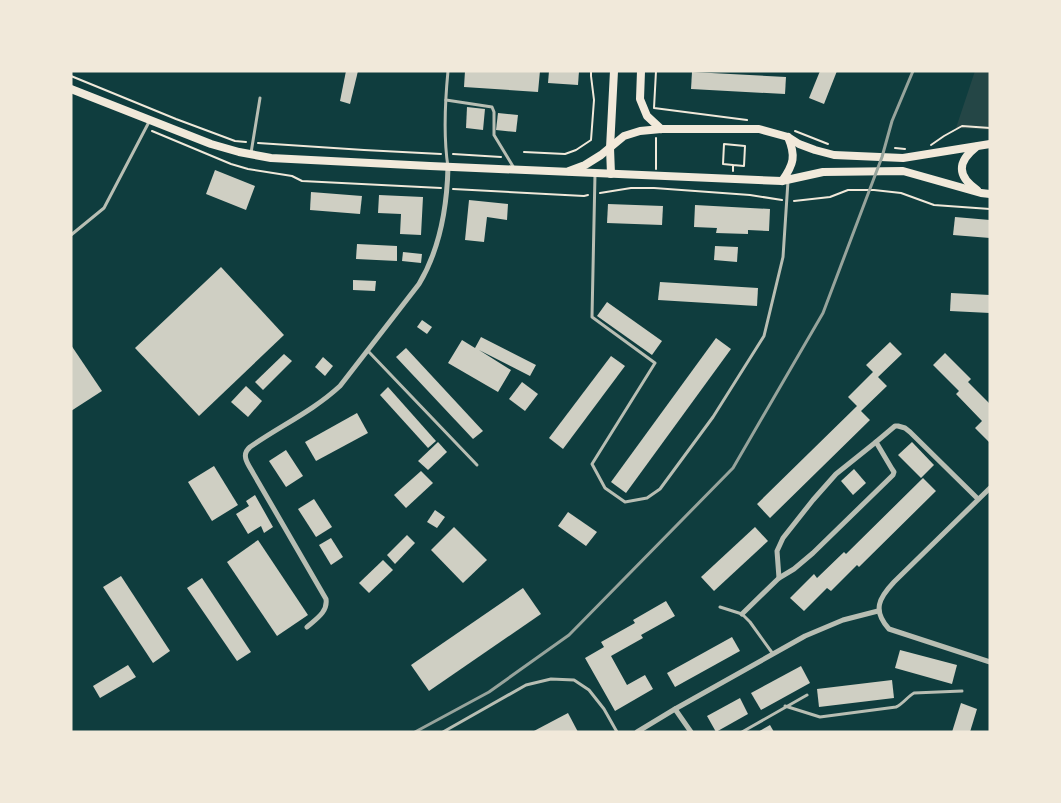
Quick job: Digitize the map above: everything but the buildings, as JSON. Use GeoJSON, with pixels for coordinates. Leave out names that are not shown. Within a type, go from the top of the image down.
{"type":"FeatureCollection","features":[{"type":"Feature","properties":{"kind":"main road"},"geometry":{"type":"LineString","coordinates":[[611,174],[610,148],[614,71]]}},
{"type":"Feature","properties":{"kind":"main road"},"geometry":{"type":"LineString","coordinates":[[641,71],[640,99],[647,116],[658,130]]}},
{"type":"Feature","properties":{"kind":"main road"},"geometry":{"type":"LineString","coordinates":[[71,89],[211,144],[271,158],[595,174],[785,180],[823,172],[903,171],[990,194]]}},
{"type":"Feature","properties":{"kind":"main road"},"geometry":{"type":"LineString","coordinates":[[567,172],[585,165],[624,136],[658,130],[759,129],[788,137],[807,147],[834,155],[903,158],[990,144]]}},
{"type":"Feature","properties":{"kind":"main road"},"geometry":{"type":"LineString","coordinates":[[785,180],[790,170],[793,150],[788,137]]}},
{"type":"Feature","properties":{"kind":"main road"},"geometry":{"type":"LineString","coordinates":[[977,146],[965,158],[962,163],[962,169],[967,181],[981,193]]}},
{"type":"Feature","properties":{"kind":"street"},"geometry":{"type":"LineString","coordinates":[[307,626],[325,609],[327,605],[326,599],[249,466],[245,453],[254,444],[328,398],[368,351],[419,284],[433,256],[441,230],[448,189],[448,167]]}},
{"type":"Feature","properties":{"kind":"street"},"geometry":{"type":"LineString","coordinates":[[778,578],[777,551],[784,538],[813,500],[836,474],[895,426],[905,428],[910,432],[978,499]]}},
{"type":"Feature","properties":{"kind":"street"},"geometry":{"type":"LineString","coordinates":[[742,614],[778,578],[794,569],[813,554],[893,475],[893,470],[876,442]]}},
{"type":"Feature","properties":{"kind":"street"},"geometry":{"type":"LineString","coordinates":[[990,488],[885,592],[879,602],[878,611],[882,622],[889,629],[990,662]]}},
{"type":"Feature","properties":{"kind":"street"},"geometry":{"type":"LineString","coordinates":[[637,732],[805,636],[842,620],[878,611]]}},
{"type":"Feature","properties":{"kind":"street"},"geometry":{"type":"LineString","coordinates":[[675,709],[691,732]]}},
{"type":"Feature","properties":{"kind":"lane"},"geometry":{"type":"LineString","coordinates":[[448,71],[446,100],[446,154],[448,167]]}},
{"type":"Feature","properties":{"kind":"lane"},"geometry":{"type":"LineString","coordinates":[[251,154],[260,98]]}},
{"type":"Feature","properties":{"kind":"lane"},"geometry":{"type":"LineString","coordinates":[[446,100],[492,107],[494,112],[494,135],[516,170]]}},
{"type":"Feature","properties":{"kind":"lane"},"geometry":{"type":"LineString","coordinates":[[71,235],[104,208],[150,120]]}},
{"type":"Feature","properties":{"kind":"lane"},"geometry":{"type":"LineString","coordinates":[[595,174],[592,317],[655,363],[592,464],[605,488],[625,502],[647,498],[660,489],[714,417],[764,336],[783,257],[786,200],[785,180]]}},
{"type":"Feature","properties":{"kind":"lane"},"geometry":{"type":"LineString","coordinates":[[368,351],[477,465]]}},
{"type":"Feature","properties":{"kind":"lane"},"geometry":{"type":"LineString","coordinates":[[720,608],[742,614],[773,654]]}},
{"type":"Feature","properties":{"kind":"lane"},"geometry":{"type":"LineString","coordinates":[[443,732],[526,685],[551,678],[574,680],[590,690],[604,709],[617,732]]}},
{"type":"Feature","properties":{"kind":"lane"},"geometry":{"type":"LineString","coordinates":[[785,706],[820,717],[896,707],[914,693],[962,691]]}},
{"type":"Feature","properties":{"kind":"lane"},"geometry":{"type":"LineString","coordinates":[[742,732],[807,695]]}},
{"type":"Feature","properties":{"kind":"path"},"geometry":{"type":"LineString","coordinates":[[524,152],[565,154],[576,150],[591,140],[594,100],[591,71]]}},
{"type":"Feature","properties":{"kind":"path"},"geometry":{"type":"LineString","coordinates":[[656,71],[654,108],[737,118]]}},
{"type":"Feature","properties":{"kind":"path"},"geometry":{"type":"LineString","coordinates":[[71,76],[235,141],[502,157]]}},
{"type":"Feature","properties":{"kind":"path"},"geometry":{"type":"LineString","coordinates":[[926,149],[962,126],[990,128]]}},
{"type":"Feature","properties":{"kind":"path"},"geometry":{"type":"LineString","coordinates":[[656,176],[658,130]]}},
{"type":"Feature","properties":{"kind":"path"},"geometry":{"type":"LineString","coordinates":[[152,131],[248,170],[292,176],[302,181],[584,196],[631,188],[654,188],[750,195],[796,202],[830,197],[848,190],[874,190],[901,193],[934,205],[990,209]]}},
{"type":"Feature","properties":{"kind":"path"},"geometry":{"type":"LineString","coordinates":[[734,145],[735,138]]}},
{"type":"Feature","properties":{"kind":"path"},"geometry":{"type":"LineString","coordinates":[[724,144],[744,146],[744,166],[733,165],[723,164],[724,144]]}},
{"type":"Feature","properties":{"kind":"path"},"geometry":{"type":"LineString","coordinates":[[733,165],[733,173]]}},
{"type":"Feature","properties":{"kind":"shaded area"},"geometry":{"type":"Polygon","coordinates":[[[975,71],[990,71],[990,130],[956,128],[975,71]]]}},
{"type":"Feature","properties":{"kind":"railway"},"geometry":{"type":"LineString","coordinates":[[415,732],[489,692],[569,635],[733,468],[823,313],[882,157],[892,121],[913,71]]}}]}
